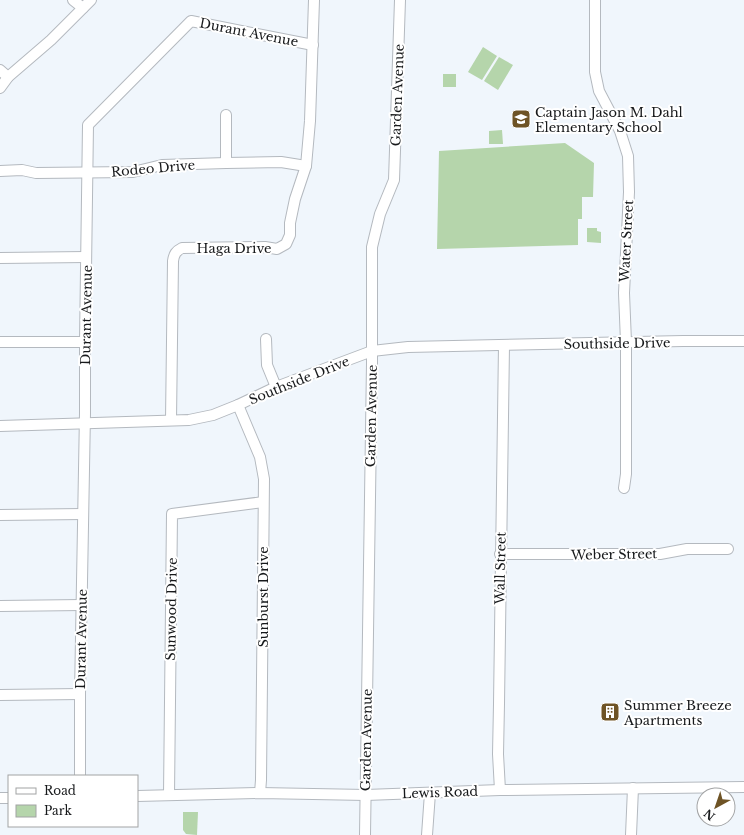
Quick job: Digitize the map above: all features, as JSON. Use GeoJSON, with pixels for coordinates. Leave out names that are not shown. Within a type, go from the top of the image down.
{"type":"FeatureCollection","features":[{"type":"Feature","properties":{"kind":"street"},"geometry":{"type":"LineString","coordinates":[[73,0],[83,8]]}},
{"type":"Feature","properties":{"kind":"street"},"geometry":{"type":"LineString","coordinates":[[0,88],[8,77],[52,40],[91,0]]}},
{"type":"Feature","properties":{"kind":"street","name":"Haga Drive"},"geometry":{"type":"LineString","coordinates":[[171,420],[172,260],[177,250],[182,248],[277,248],[286,244],[290,235],[290,223],[295,198],[306,166],[310,121],[314,0]]}},
{"type":"Feature","properties":{"kind":"street","name":"Garden Avenue"},"geometry":{"type":"LineString","coordinates":[[365,835],[372,351],[372,247],[380,214],[394,180],[400,0]]}},
{"type":"Feature","properties":{"kind":"street","name":"Water Street"},"geometry":{"type":"LineString","coordinates":[[595,0],[595,72],[599,91],[620,131],[628,156],[629,192],[624,293],[626,342],[626,474],[624,488]]}},
{"type":"Feature","properties":{"kind":"street","name":"Durant Avenue"},"geometry":{"type":"LineString","coordinates":[[80,775],[88,125],[191,21],[313,45]]}},
{"type":"Feature","properties":{"kind":"street"},"geometry":{"type":"LineString","coordinates":[[0,70],[8,77]]}},
{"type":"Feature","properties":{"kind":"street"},"geometry":{"type":"LineString","coordinates":[[226,115],[226,163]]}},
{"type":"Feature","properties":{"kind":"street","name":"Rodeo Drive"},"geometry":{"type":"LineString","coordinates":[[0,170],[22,170],[36,173],[133,172],[162,166],[281,162],[306,166]]}},
{"type":"Feature","properties":{"kind":"street"},"geometry":{"type":"LineString","coordinates":[[0,258],[86,257]]}},
{"type":"Feature","properties":{"kind":"street"},"geometry":{"type":"LineString","coordinates":[[266,339],[267,365],[276,387]]}},
{"type":"Feature","properties":{"kind":"street","name":"Southside Drive"},"geometry":{"type":"LineString","coordinates":[[0,426],[189,420],[213,415],[276,387],[372,351],[408,347],[744,341]]}},
{"type":"Feature","properties":{"kind":"street"},"geometry":{"type":"LineString","coordinates":[[0,342],[85,342]]}},
{"type":"Feature","properties":{"kind":"street","name":"Wall Street"},"geometry":{"type":"LineString","coordinates":[[500,790],[498,754],[504,345]]}},
{"type":"Feature","properties":{"kind":"street","name":"Sunburst Drive"},"geometry":{"type":"LineString","coordinates":[[238,405],[260,457],[264,479],[260,793]]}},
{"type":"Feature","properties":{"kind":"street","name":"Sunwood Drive"},"geometry":{"type":"LineString","coordinates":[[169,795],[172,514],[263,502]]}},
{"type":"Feature","properties":{"kind":"street"},"geometry":{"type":"LineString","coordinates":[[0,515],[83,514]]}},
{"type":"Feature","properties":{"kind":"street","name":"Weber Street"},"geometry":{"type":"LineString","coordinates":[[500,554],[660,554],[687,549],[728,549]]}},
{"type":"Feature","properties":{"kind":"street"},"geometry":{"type":"LineString","coordinates":[[0,606],[82,605]]}},
{"type":"Feature","properties":{"kind":"street"},"geometry":{"type":"LineString","coordinates":[[0,695],[80,694]]}},
{"type":"Feature","properties":{"kind":"street","name":"Lewis Road"},"geometry":{"type":"LineString","coordinates":[[138,796],[260,793],[366,795],[500,790],[744,787]]}},
{"type":"Feature","properties":{"kind":"street"},"geometry":{"type":"LineString","coordinates":[[631,835],[633,788]]}},
{"type":"Feature","properties":{"kind":"street"},"geometry":{"type":"LineString","coordinates":[[427,835],[430,793]]}},
{"type":"Feature","properties":{"kind":"green space"},"geometry":{"type":"Polygon","coordinates":[[[483,47],[497,56],[482,80],[468,72],[483,47]]]}},
{"type":"Feature","properties":{"kind":"green space"},"geometry":{"type":"Polygon","coordinates":[[[499,57],[513,65],[498,90],[484,81],[499,57]]]}},
{"type":"Feature","properties":{"kind":"green space"},"geometry":{"type":"Polygon","coordinates":[[[443,74],[456,74],[456,87],[443,87],[443,74]]]}},
{"type":"Feature","properties":{"kind":"green space"},"geometry":{"type":"Polygon","coordinates":[[[502,130],[503,144],[489,144],[489,131],[502,130]]]}},
{"type":"Feature","properties":{"kind":"green space"},"geometry":{"type":"Polygon","coordinates":[[[565,143],[594,163],[593,197],[582,197],[582,219],[578,219],[578,245],[437,249],[439,151],[565,143]]]}},
{"type":"Feature","properties":{"kind":"green space"},"geometry":{"type":"Polygon","coordinates":[[[587,228],[597,228],[597,231],[601,232],[601,243],[587,242],[587,228]]]}},
{"type":"Feature","properties":{"kind":"green space"},"geometry":{"type":"Polygon","coordinates":[[[183,812],[198,812],[197,835],[186,834],[183,830],[183,812]]]}},
{"type":"Feature","properties":{"kind":"place","name":"Captain Jason M. Dahl Elementary School"},"geometry":{"type":"Point","coordinates":[521,119]}},
{"type":"Feature","properties":{"kind":"place","name":"Summer Breeze Apartments"},"geometry":{"type":"Point","coordinates":[610,712]}}]}
